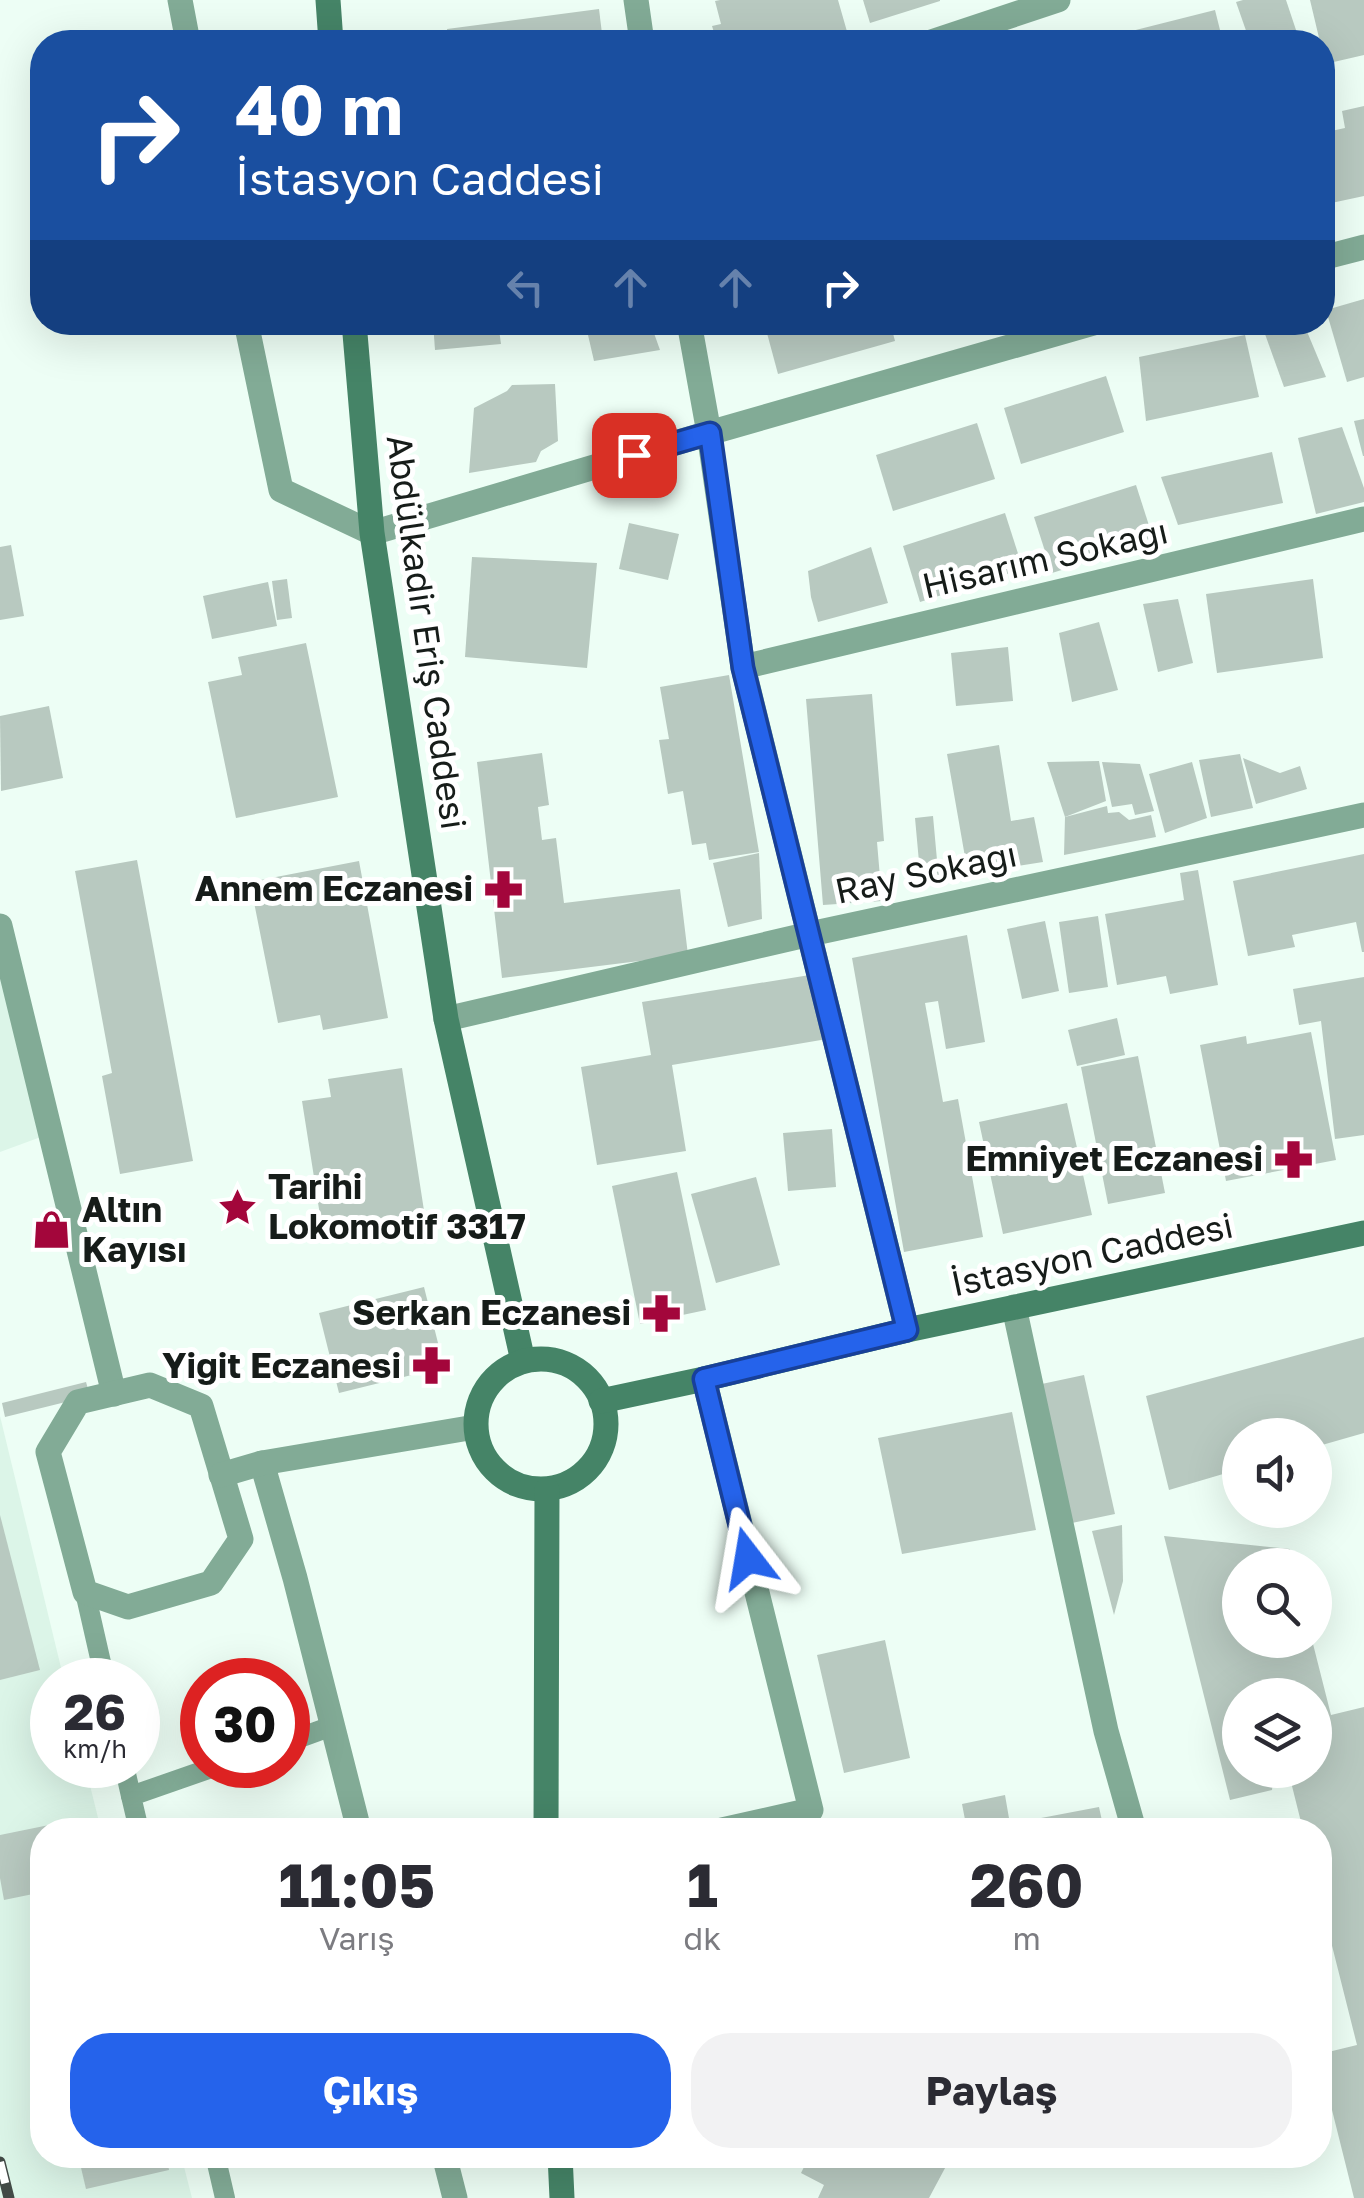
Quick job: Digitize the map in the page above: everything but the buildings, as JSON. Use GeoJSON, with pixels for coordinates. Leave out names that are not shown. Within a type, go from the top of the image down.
{"type":"FeatureCollection","features":[{"type":"Feature","properties":{"kind":"main road"},"geometry":{"type":"LineString","coordinates":[[328,0],[330,30]]}},
{"type":"Feature","properties":{"kind":"main road","name":"Abdülkadir Eriş Caddesi"},"geometry":{"type":"LineString","coordinates":[[355,335],[372,532],[446,1019],[524,1361]]}},
{"type":"Feature","properties":{"kind":"main road","name":"İstasyon Caddesi"},"geometry":{"type":"LineString","coordinates":[[601,1401],[907,1330],[1364,1232]]}},
{"type":"Feature","properties":{"kind":"main road"},"geometry":{"type":"LineString","coordinates":[[546,1358],[567,1364],[585,1376],[601,1401],[606,1414],[606,1436],[586,1473],[568,1485],[526,1489],[506,1481],[490,1467],[479,1448],[474,1427],[478,1405],[488,1385],[504,1370],[524,1361],[546,1358]]}},
{"type":"Feature","properties":{"kind":"main road"},"geometry":{"type":"LineString","coordinates":[[546,1818],[547,1490]]}},
{"type":"Feature","properties":{"kind":"main road"},"geometry":{"type":"LineString","coordinates":[[561,2168],[562,2198]]}},
{"type":"Feature","properties":{"kind":"street"},"geometry":{"type":"LineString","coordinates":[[180,0],[186,30]]}},
{"type":"Feature","properties":{"kind":"street"},"geometry":{"type":"LineString","coordinates":[[636,0],[640,30]]}},
{"type":"Feature","properties":{"kind":"street"},"geometry":{"type":"LineString","coordinates":[[967,30],[1058,0]]}},
{"type":"Feature","properties":{"kind":"street"},"geometry":{"type":"LineString","coordinates":[[1335,255],[1364,247]]}},
{"type":"Feature","properties":{"kind":"street"},"geometry":{"type":"LineString","coordinates":[[249,335],[282,490],[372,532],[1052,335]]}},
{"type":"Feature","properties":{"kind":"street"},"geometry":{"type":"LineString","coordinates":[[691,335],[710,433],[743,668],[907,1330]]}},
{"type":"Feature","properties":{"kind":"street","name":"Hisarım Sokağı"},"geometry":{"type":"LineString","coordinates":[[743,668],[1364,519]]}},
{"type":"Feature","properties":{"kind":"street","name":"Ray Sokağı"},"geometry":{"type":"LineString","coordinates":[[446,1019],[810,934],[1364,815]]}},
{"type":"Feature","properties":{"kind":"street"},"geometry":{"type":"LineString","coordinates":[[0,926],[114,1394]]}},
{"type":"Feature","properties":{"kind":"street"},"geometry":{"type":"LineString","coordinates":[[1014,1307],[1106,1731],[1131,1818]]}},
{"type":"Feature","properties":{"kind":"street"},"geometry":{"type":"LineString","coordinates":[[704,1379],[813,1818]]}},
{"type":"Feature","properties":{"kind":"street"},"geometry":{"type":"LineString","coordinates":[[150,1384],[201,1406],[221,1475],[240,1539],[211,1583],[128,1607],[85,1592],[48,1452],[78,1402],[150,1384]]}},
{"type":"Feature","properties":{"kind":"street"},"geometry":{"type":"LineString","coordinates":[[221,1475],[262,1462],[474,1427]]}},
{"type":"Feature","properties":{"kind":"street"},"geometry":{"type":"LineString","coordinates":[[262,1462],[296,1578],[356,1818]]}},
{"type":"Feature","properties":{"kind":"street"},"geometry":{"type":"LineString","coordinates":[[448,2168],[456,2198]]}},
{"type":"Feature","properties":{"kind":"lane"},"geometry":{"type":"LineString","coordinates":[[85,1592],[100,1658]]}},
{"type":"Feature","properties":{"kind":"lane"},"geometry":{"type":"LineString","coordinates":[[310,1734],[332,1726]]}},
{"type":"Feature","properties":{"kind":"lane"},"geometry":{"type":"LineString","coordinates":[[131,1796],[180,1779]]}},
{"type":"Feature","properties":{"kind":"lane"},"geometry":{"type":"LineString","coordinates":[[129,1788],[136,1818]]}},
{"type":"Feature","properties":{"kind":"lane"},"geometry":{"type":"LineString","coordinates":[[218,2168],[226,2198]]}},
{"type":"Feature","properties":{"kind":"shaded area"},"geometry":{"type":"Polygon","coordinates":[[[0,923],[49,1134],[0,1152],[0,923]]]}},
{"type":"Feature","properties":{"kind":"shaded area"},"geometry":{"type":"Polygon","coordinates":[[[0,1416],[59,1658],[30,1658],[30,1788],[91,1788],[98,1818],[30,1818],[30,2168],[184,2168],[192,2198],[0,2198],[0,1416]]]}},
{"type":"Feature","properties":{"kind":"railway"},"geometry":{"type":"LineString","coordinates":[[0,2162],[9,2198]]}},
{"type":"Feature","properties":{"kind":"place","name":"Annem Eczanesi"},"geometry":{"type":"Point","coordinates":[503,889]}},
{"type":"Feature","properties":{"kind":"place","name":"Emniyet Eczanesi"},"geometry":{"type":"Point","coordinates":[1293,1159]}},
{"type":"Feature","properties":{"kind":"place","name":"Tarihi Lokomotif 3317"},"geometry":{"type":"Point","coordinates":[238,1207]}},
{"type":"Feature","properties":{"kind":"place","name":"Altın Kayısı"},"geometry":{"type":"Point","coordinates":[52,1230]}},
{"type":"Feature","properties":{"kind":"place","name":"Serkan Eczanesi"},"geometry":{"type":"Point","coordinates":[661,1313]}},
{"type":"Feature","properties":{"kind":"place","name":"Yiğit Eczanesi"},"geometry":{"type":"Point","coordinates":[431,1366]}},
{"type":"Feature","properties":{"kind":"route"},"geometry":{"type":"LineString","coordinates":[[634,455],[710,433],[743,668],[907,1330],[704,1379],[748,1558]]}}]}
